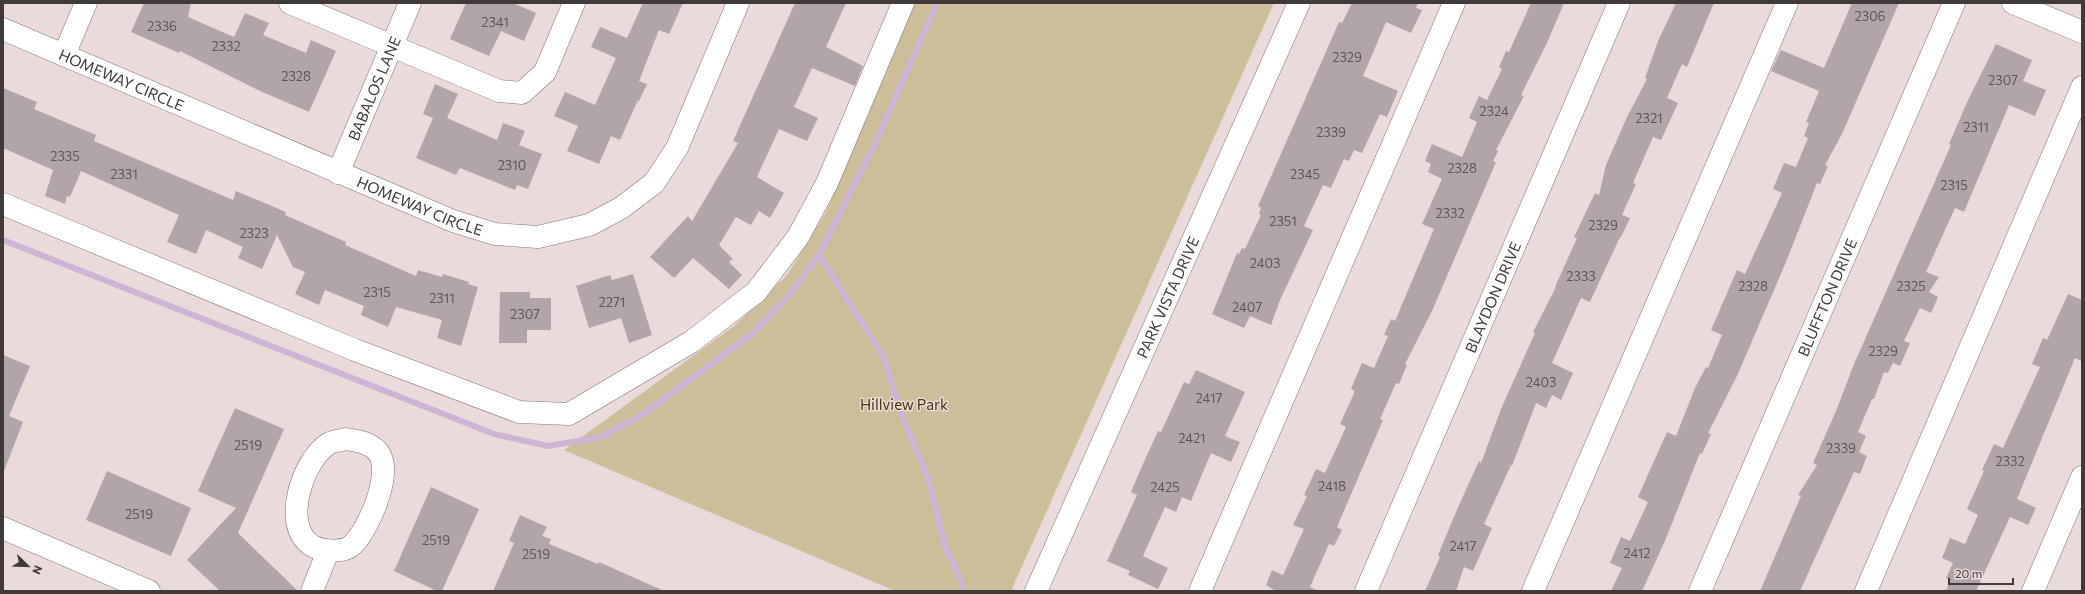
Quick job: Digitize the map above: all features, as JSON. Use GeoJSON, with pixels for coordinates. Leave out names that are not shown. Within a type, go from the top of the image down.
{"type":"FeatureCollection","features":[{"type":"Feature","properties":{"kind":"street"},"geometry":{"type":"LineString","coordinates":[[64,55],[86,3]]}},
{"type":"Feature","properties":{"kind":"street"},"geometry":{"type":"LineString","coordinates":[[290,3],[499,91],[522,93],[545,72],[574,3]]}},
{"type":"Feature","properties":{"kind":"street","name":"BABALOS LANE"},"geometry":{"type":"LineString","coordinates":[[338,173],[410,3]]}},
{"type":"Feature","properties":{"kind":"street","name":"HOMEWAY CIRCLE"},"geometry":{"type":"LineString","coordinates":[[3,30],[453,221],[495,234],[538,237],[589,225],[622,208],[654,183],[676,148],[738,3]]}},
{"type":"Feature","properties":{"kind":"street"},"geometry":{"type":"LineString","coordinates":[[3,204],[355,350],[519,412],[569,414],[691,342],[756,292],[798,237],[826,183],[903,3]]}},
{"type":"Feature","properties":{"kind":"street","name":"PARK VISTA DRIVE"},"geometry":{"type":"LineString","coordinates":[[1036,591],[1299,3]]}},
{"type":"Feature","properties":{"kind":"street"},"geometry":{"type":"LineString","coordinates":[[1200,591],[1454,3]]}},
{"type":"Feature","properties":{"kind":"street","name":"BLAYDON DRIVE"},"geometry":{"type":"LineString","coordinates":[[1366,591],[1619,3]]}},
{"type":"Feature","properties":{"kind":"street"},"geometry":{"type":"LineString","coordinates":[[1533,591],[1787,3]]}},
{"type":"Feature","properties":{"kind":"street","name":"BLUFFTON DRIVE"},"geometry":{"type":"LineString","coordinates":[[1700,591],[1954,3]]}},
{"type":"Feature","properties":{"kind":"street"},"geometry":{"type":"LineString","coordinates":[[2013,3],[2082,32]]}},
{"type":"Feature","properties":{"kind":"street"},"geometry":{"type":"LineString","coordinates":[[1866,591],[2082,87]]}},
{"type":"Feature","properties":{"kind":"street"},"geometry":{"type":"LineString","coordinates":[[346,440],[366,442],[379,453],[384,470],[382,485],[363,534],[350,548],[328,551],[311,545],[299,532],[295,514],[299,490],[314,458],[328,444],[346,440]]}},
{"type":"Feature","properties":{"kind":"street"},"geometry":{"type":"LineString","coordinates":[[2033,591],[2082,477]]}},
{"type":"Feature","properties":{"kind":"street"},"geometry":{"type":"LineString","coordinates":[[3,528],[148,591]]}},
{"type":"Feature","properties":{"kind":"street"},"geometry":{"type":"LineString","coordinates":[[312,591],[328,551]]}},
{"type":"Feature","properties":{"kind":"green space","name":"Hillview Park"},"geometry":{"type":"Polygon","coordinates":[[[915,3],[1274,3],[1011,591],[895,591],[564,450],[734,326],[787,275],[826,212],[915,3]]]}},
{"type":"Feature","properties":{"kind":"building"},"geometry":{"type":"Polygon","coordinates":[[[144,3],[191,3],[188,17],[234,37],[245,13],[269,23],[263,35],[306,53],[311,40],[336,51],[309,112],[260,91],[180,51],[179,53],[131,32],[144,3]]]}},
{"type":"Feature","properties":{"kind":"building"},"geometry":{"type":"Polygon","coordinates":[[[466,3],[513,3],[536,13],[524,41],[501,31],[489,56],[450,39],[466,3]]]}},
{"type":"Feature","properties":{"kind":"building"},"geometry":{"type":"Polygon","coordinates":[[[643,3],[683,3],[669,34],[659,30],[639,81],[647,84],[620,140],[611,136],[599,164],[567,151],[578,126],[554,116],[565,92],[595,105],[616,58],[591,47],[600,27],[627,38],[643,3]]]}},
{"type":"Feature","properties":{"kind":"building"},"geometry":{"type":"Polygon","coordinates":[[[795,3],[846,3],[826,47],[863,66],[855,86],[812,68],[794,107],[818,118],[807,141],[779,129],[757,177],[784,193],[770,218],[759,211],[751,225],[736,217],[719,245],[733,259],[729,262],[742,275],[729,289],[693,258],[674,278],[650,257],[688,216],[692,221],[738,143],[733,141],[795,3]]]}},
{"type":"Feature","properties":{"kind":"building"},"geometry":{"type":"Polygon","coordinates":[[[1352,3],[1418,3],[1416,8],[1422,10],[1411,33],[1386,22],[1363,76],[1398,91],[1387,117],[1380,114],[1362,153],[1354,150],[1349,161],[1344,159],[1331,188],[1323,185],[1304,226],[1313,230],[1280,300],[1271,325],[1250,316],[1244,328],[1212,314],[1237,253],[1239,254],[1242,248],[1245,249],[1261,215],[1259,214],[1261,208],[1258,206],[1339,22],[1342,23],[1352,3]]]}},
{"type":"Feature","properties":{"kind":"building"},"geometry":{"type":"Polygon","coordinates":[[[1531,3],[1564,3],[1547,43],[1521,95],[1524,96],[1496,150],[1498,151],[1493,161],[1496,162],[1432,311],[1405,364],[1407,365],[1399,384],[1396,383],[1380,419],[1383,420],[1337,527],[1342,530],[1334,546],[1329,544],[1310,587],[1318,591],[1276,591],[1266,585],[1272,570],[1283,575],[1304,529],[1293,525],[1307,496],[1304,495],[1316,469],[1325,473],[1346,427],[1340,424],[1355,391],[1351,389],[1362,363],[1374,368],[1388,336],[1384,335],[1391,319],[1395,321],[1434,229],[1422,224],[1442,179],[1428,172],[1431,164],[1425,161],[1432,144],[1462,157],[1477,122],[1469,118],[1479,96],[1487,100],[1502,69],[1499,67],[1506,51],[1509,52],[1531,3]]]}},
{"type":"Feature","properties":{"kind":"building"},"geometry":{"type":"Polygon","coordinates":[[[1676,3],[1714,3],[1687,67],[1682,64],[1667,98],[1678,103],[1661,140],[1653,137],[1633,183],[1636,184],[1622,215],[1630,218],[1590,302],[1581,298],[1552,363],[1573,373],[1561,400],[1552,395],[1546,408],[1536,403],[1512,466],[1511,465],[1484,524],[1492,528],[1473,571],[1464,567],[1456,591],[1425,591],[1440,557],[1438,555],[1459,505],[1479,461],[1481,463],[1501,409],[1535,333],[1533,332],[1556,287],[1577,238],[1574,237],[1595,193],[1599,195],[1606,165],[1627,117],[1647,79],[1645,78],[1658,41],[1676,3]]]}},
{"type":"Feature","properties":{"kind":"building"},"geometry":{"type":"Polygon","coordinates":[[[1852,3],[1899,3],[1842,134],[1825,165],[1828,166],[1820,184],[1817,183],[1786,262],[1737,376],[1708,433],[1711,434],[1702,454],[1700,453],[1665,541],[1642,591],[1611,591],[1622,568],[1610,563],[1621,537],[1630,541],[1648,502],[1638,497],[1667,432],[1676,436],[1695,388],[1706,367],[1708,368],[1722,335],[1711,330],[1737,270],[1745,274],[1782,193],[1773,189],[1784,163],[1796,167],[1808,138],[1804,136],[1809,123],[1806,122],[1819,91],[1771,71],[1781,50],[1824,68],[1852,3]]]}},
{"type":"Feature","properties":{"kind":"building"},"geometry":{"type":"Polygon","coordinates":[[[1996,44],[2032,60],[2023,81],[2046,90],[2035,116],[2009,105],[1964,212],[1955,208],[1926,272],[1939,277],[1929,292],[1938,297],[1931,313],[1920,308],[1904,341],[1910,343],[1900,366],[1893,363],[1888,373],[1884,372],[1874,399],[1872,399],[1858,432],[1866,436],[1859,452],[1867,456],[1860,474],[1854,472],[1800,591],[1760,591],[1801,496],[1798,495],[1817,465],[1813,463],[1836,411],[1854,364],[1951,145],[1949,144],[1968,100],[1996,44]]]}},
{"type":"Feature","properties":{"kind":"building"},"geometry":{"type":"Polygon","coordinates":[[[435,84],[458,94],[447,118],[497,140],[503,123],[525,131],[519,145],[542,154],[528,189],[517,185],[515,190],[460,168],[456,175],[416,158],[433,118],[423,114],[435,84]]]}},
{"type":"Feature","properties":{"kind":"building"},"geometry":{"type":"Polygon","coordinates":[[[3,88],[37,102],[34,109],[96,135],[94,141],[233,200],[236,191],[286,212],[285,215],[346,242],[345,245],[416,276],[418,270],[442,277],[443,274],[469,282],[468,284],[478,287],[461,346],[437,338],[442,320],[396,307],[388,327],[361,315],[364,306],[325,290],[319,305],[295,294],[305,272],[293,267],[277,235],[262,269],[238,258],[243,247],[206,230],[196,254],[167,242],[179,215],[81,171],[70,197],[67,196],[65,204],[45,196],[53,170],[3,148],[3,88]]]}},
{"type":"Feature","properties":{"kind":"building"},"geometry":{"type":"Polygon","coordinates":[[[633,274],[652,335],[629,343],[621,318],[589,328],[576,286],[610,275],[612,280],[633,274]]]}},
{"type":"Feature","properties":{"kind":"building"},"geometry":{"type":"Polygon","coordinates":[[[500,292],[530,292],[530,298],[551,298],[551,330],[527,330],[527,343],[499,343],[500,292]]]}},
{"type":"Feature","properties":{"kind":"building"},"geometry":{"type":"Polygon","coordinates":[[[2068,294],[2082,300],[2082,361],[2075,358],[2017,499],[2036,508],[2028,525],[2010,517],[1976,591],[1946,591],[1950,580],[1946,578],[1953,563],[1942,558],[1950,538],[1965,544],[1978,515],[1967,509],[1984,471],[1982,470],[1994,444],[2003,448],[2040,367],[2032,364],[2043,338],[2047,340],[2068,294]]]}},
{"type":"Feature","properties":{"kind":"building"},"geometry":{"type":"Polygon","coordinates":[[[3,355],[30,366],[9,416],[23,422],[4,471],[3,355]]]}},
{"type":"Feature","properties":{"kind":"building"},"geometry":{"type":"Polygon","coordinates":[[[1196,370],[1245,392],[1225,436],[1240,442],[1231,462],[1211,453],[1191,501],[1182,497],[1176,512],[1165,507],[1143,556],[1168,568],[1158,589],[1128,575],[1130,571],[1107,561],[1137,495],[1131,492],[1158,431],[1161,432],[1184,382],[1189,384],[1196,370]]]}},
{"type":"Feature","properties":{"kind":"building"},"geometry":{"type":"Polygon","coordinates":[[[235,408],[284,429],[238,533],[298,591],[220,591],[187,560],[236,508],[198,491],[235,408]]]}},
{"type":"Feature","properties":{"kind":"building"},"geometry":{"type":"Polygon","coordinates":[[[107,471],[191,508],[171,556],[86,520],[107,471]]]}},
{"type":"Feature","properties":{"kind":"building"},"geometry":{"type":"Polygon","coordinates":[[[431,487],[479,509],[442,591],[437,591],[394,571],[431,487]]]}},
{"type":"Feature","properties":{"kind":"building"},"geometry":{"type":"Polygon","coordinates":[[[520,515],[547,527],[542,536],[551,539],[549,544],[598,564],[599,562],[664,591],[493,591],[514,543],[509,541],[520,515]]]}},
{"type":"Feature","properties":{"kind":"waterway"},"geometry":{"type":"LineString","coordinates":[[3,240],[494,434],[548,446],[601,437],[645,413],[753,333],[791,293],[819,255],[875,144],[937,3]]}},
{"type":"Feature","properties":{"kind":"waterway"},"geometry":{"type":"LineString","coordinates":[[819,255],[884,358],[901,414],[928,478],[945,546],[963,585],[963,591]]}}]}
